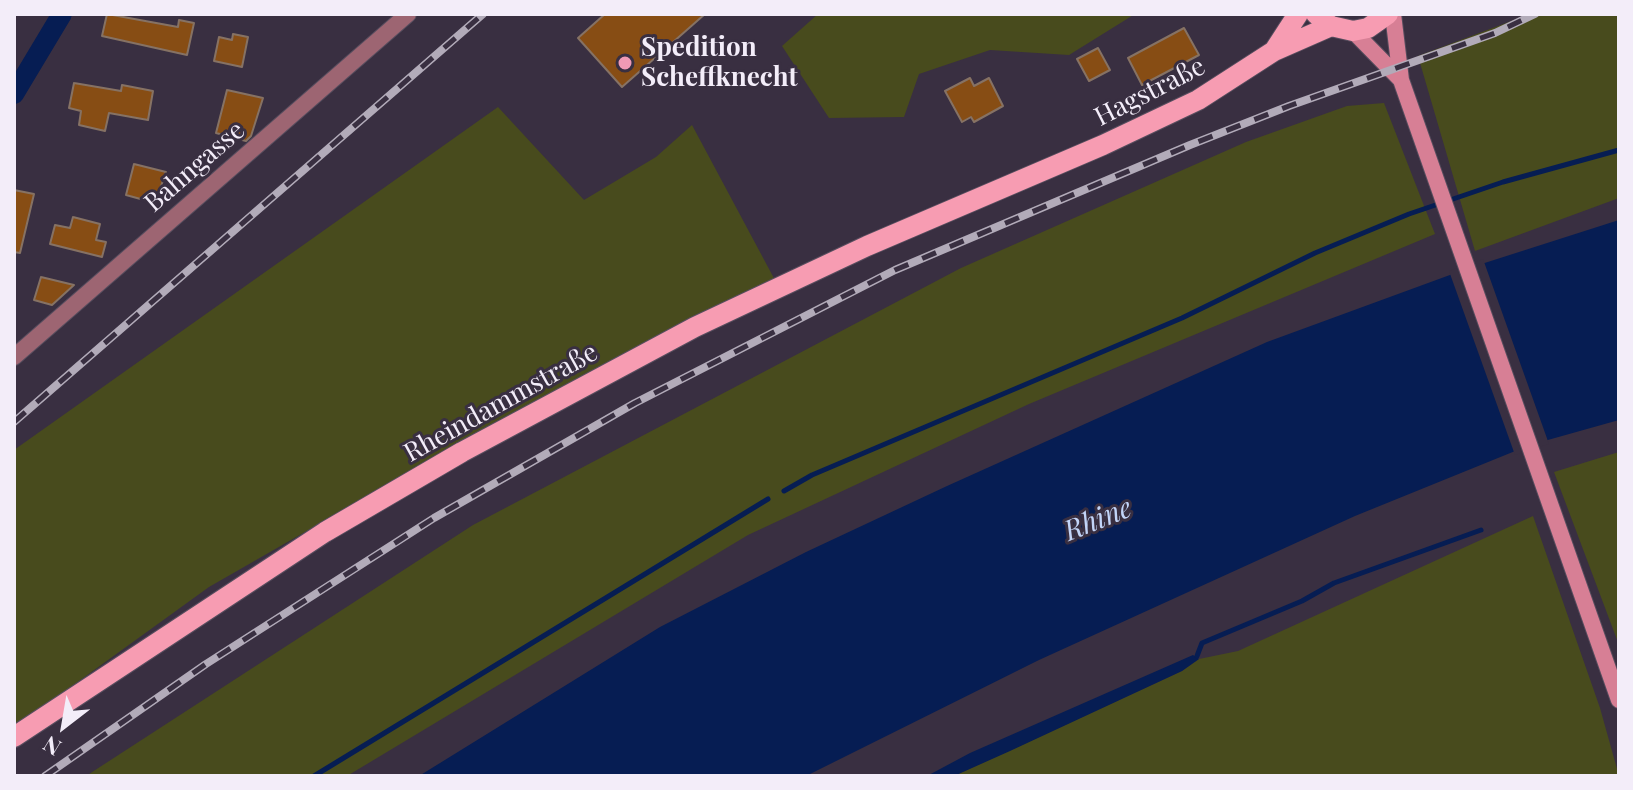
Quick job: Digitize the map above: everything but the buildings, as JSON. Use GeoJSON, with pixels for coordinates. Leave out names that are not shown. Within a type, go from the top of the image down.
{"type":"FeatureCollection","features":[{"type":"Feature","properties":{"kind":"main road","name":"Hagstraße"},"geometry":{"type":"LineString","coordinates":[[1274,51],[1298,14]]}},
{"type":"Feature","properties":{"kind":"main road"},"geometry":{"type":"LineString","coordinates":[[1353,31],[1368,28],[1390,14],[1401,80],[1619,700]]}},
{"type":"Feature","properties":{"kind":"main road","name":"Hagstraße"},"geometry":{"type":"LineString","coordinates":[[1044,170],[1198,100],[1323,20],[1353,31]]}},
{"type":"Feature","properties":{"kind":"main road"},"geometry":{"type":"LineString","coordinates":[[1353,31],[1401,80]]}},
{"type":"Feature","properties":{"kind":"main road","name":"Rheindammstraße"},"geometry":{"type":"LineString","coordinates":[[14,737],[325,532],[510,425],[695,327],[867,246],[1044,170]]}},
{"type":"Feature","properties":{"kind":"street","name":"Bahngasse"},"geometry":{"type":"LineString","coordinates":[[14,357],[408,14]]}},
{"type":"Feature","properties":{"kind":"green space"},"geometry":{"type":"Polygon","coordinates":[[[818,14],[1135,14],[1069,55],[990,50],[919,74],[904,117],[829,118],[782,46],[818,14]]]}},
{"type":"Feature","properties":{"kind":"green space"},"geometry":{"type":"Polygon","coordinates":[[[1530,14],[1619,14],[1619,198],[1475,251],[1418,56],[1530,14]]]}},
{"type":"Feature","properties":{"kind":"green space"},"geometry":{"type":"Polygon","coordinates":[[[1384,103],[1435,234],[1029,404],[748,535],[347,776],[86,776],[473,525],[961,268],[1246,142],[1347,106],[1384,103]]]}},
{"type":"Feature","properties":{"kind":"green space"},"geometry":{"type":"Polygon","coordinates":[[[498,107],[584,200],[656,157],[692,125],[776,282],[462,442],[209,587],[14,728],[14,450],[498,107]]]}},
{"type":"Feature","properties":{"kind":"green space"},"geometry":{"type":"Polygon","coordinates":[[[1619,452],[1619,645],[1554,472],[1619,452]]]}},
{"type":"Feature","properties":{"kind":"green space"},"geometry":{"type":"Polygon","coordinates":[[[1533,516],[1600,708],[1619,776],[954,776],[1182,671],[1199,659],[1238,651],[1533,516]]]}},
{"type":"Feature","properties":{"kind":"water","name":"Rhine"},"geometry":{"type":"Polygon","coordinates":[[[1619,220],[1619,420],[1530,445],[1355,516],[1039,660],[806,776],[419,776],[660,627],[806,552],[947,486],[1267,342],[1469,268],[1619,220]]]}},
{"type":"Feature","properties":{"kind":"water"},"geometry":{"type":"Polygon","coordinates":[[[1193,655],[1199,659],[1182,671],[1010,751],[954,776],[927,776],[970,753],[1193,655]]]}},
{"type":"Feature","properties":{"kind":"pier"},"geometry":{"type":"Polygon","coordinates":[[[1483,259],[1549,444],[1515,455],[1449,271],[1483,259]]]}},
{"type":"Feature","properties":{"kind":"waterway"},"geometry":{"type":"LineString","coordinates":[[14,94],[62,14]]}},
{"type":"Feature","properties":{"kind":"waterway"},"geometry":{"type":"LineString","coordinates":[[784,491],[812,475],[1182,318],[1315,253],[1409,214],[1503,182],[1619,150]]}},
{"type":"Feature","properties":{"kind":"waterway"},"geometry":{"type":"LineString","coordinates":[[314,776],[768,499]]}},
{"type":"Feature","properties":{"kind":"waterway"},"geometry":{"type":"LineString","coordinates":[[1197,656],[1202,643],[1302,601],[1334,583],[1481,530]]}},
{"type":"Feature","properties":{"kind":"railway"},"geometry":{"type":"LineString","coordinates":[[14,422],[483,14]]}},
{"type":"Feature","properties":{"kind":"railway"},"geometry":{"type":"LineString","coordinates":[[45,776],[206,664],[434,518],[635,403],[895,270],[1190,145],[1289,106],[1495,33],[1535,14]]}},
{"type":"Feature","properties":{"kind":"place","name":"Spedition Scheffknecht"},"geometry":{"type":"Point","coordinates":[625,63]}}]}
